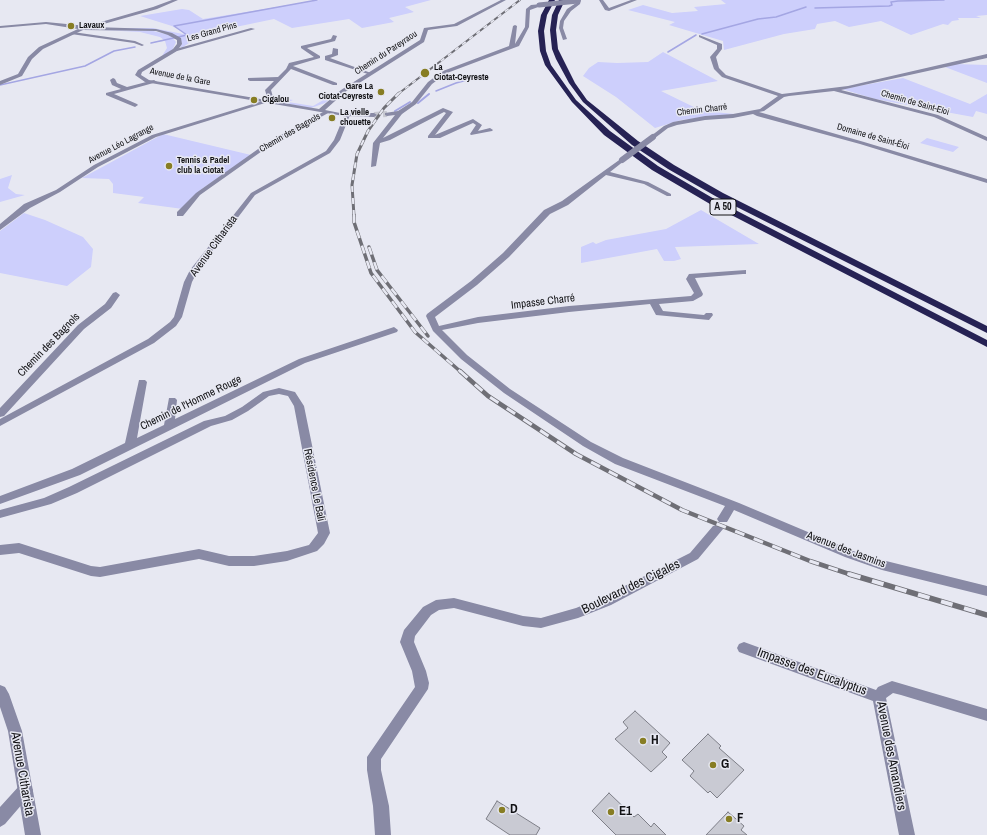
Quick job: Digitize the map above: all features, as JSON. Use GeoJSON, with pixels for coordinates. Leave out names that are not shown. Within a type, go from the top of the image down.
{"type":"FeatureCollection","features":[{"type":"Feature","properties":{"kind":"highway","name":"A 50"},"geometry":{"type":"LineString","coordinates":[[552,0],[544,15],[541,31],[543,50],[548,65],[574,101],[607,133],[655,168],[713,202],[987,344]]}},
{"type":"Feature","properties":{"kind":"highway","name":"A 50"},"geometry":{"type":"LineString","coordinates":[[562,0],[555,16],[553,30],[555,49],[559,58],[572,83],[585,101],[634,143],[671,167],[720,195],[987,330]]}},
{"type":"Feature","properties":{"kind":"street"},"geometry":{"type":"LineString","coordinates":[[0,83],[20,75],[36,51],[73,33],[84,28],[155,8],[176,0]]}},
{"type":"Feature","properties":{"kind":"street","name":"Chemin du Pareyraou"},"geometry":{"type":"LineString","coordinates":[[323,111],[343,91],[422,42],[426,29],[445,27],[460,23],[504,0]]}},
{"type":"Feature","properties":{"kind":"street"},"geometry":{"type":"LineString","coordinates":[[601,0],[607,9],[611,10],[635,0]]}},
{"type":"Feature","properties":{"kind":"street"},"geometry":{"type":"LineString","coordinates":[[373,166],[378,142],[400,113],[414,103],[430,83],[445,72],[517,45],[527,27],[528,9],[533,6],[578,1]]}},
{"type":"Feature","properties":{"kind":"street"},"geometry":{"type":"LineString","coordinates":[[565,39],[561,28],[562,21],[569,10],[578,4],[578,1]]}},
{"type":"Feature","properties":{"kind":"street"},"geometry":{"type":"LineString","coordinates":[[0,27],[46,23],[84,28],[148,30],[177,37],[180,44],[175,50]]}},
{"type":"Feature","properties":{"kind":"street"},"geometry":{"type":"LineString","coordinates":[[511,48],[515,26]]}},
{"type":"Feature","properties":{"kind":"street","name":"Les Grand Pins"},"geometry":{"type":"LineString","coordinates":[[175,50],[253,29]]}},
{"type":"Feature","properties":{"kind":"street"},"geometry":{"type":"LineString","coordinates":[[73,33],[135,42],[142,45]]}},
{"type":"Feature","properties":{"kind":"street"},"geometry":{"type":"LineString","coordinates":[[265,102],[270,97],[268,90],[293,63],[318,58],[304,47],[333,40],[335,36]]}},
{"type":"Feature","properties":{"kind":"street"},"geometry":{"type":"LineString","coordinates":[[701,36],[720,44],[717,53],[713,57],[717,69],[724,76],[782,96]]}},
{"type":"Feature","properties":{"kind":"street"},"geometry":{"type":"LineString","coordinates":[[335,49],[335,55],[327,57],[327,59],[369,74]]}},
{"type":"Feature","properties":{"kind":"street","name":"Avenue de la Gare"},"geometry":{"type":"LineString","coordinates":[[175,50],[140,71],[138,75],[154,82],[265,102],[347,115],[374,115]]}},
{"type":"Feature","properties":{"kind":"street","name":"Chemin Charré"},"geometry":{"type":"LineString","coordinates":[[436,329],[430,316],[474,284],[506,255],[546,212],[565,202],[666,127],[675,123],[762,110],[782,96],[796,93],[836,90],[987,56]]}},
{"type":"Feature","properties":{"kind":"street"},"geometry":{"type":"LineString","coordinates":[[290,68],[335,84]]}},
{"type":"Feature","properties":{"kind":"street"},"geometry":{"type":"LineString","coordinates":[[250,79],[279,79]]}},
{"type":"Feature","properties":{"kind":"street"},"geometry":{"type":"LineString","coordinates":[[113,80],[114,84],[126,89]]}},
{"type":"Feature","properties":{"kind":"street"},"geometry":{"type":"LineString","coordinates":[[135,105],[108,95],[154,82]]}},
{"type":"Feature","properties":{"kind":"street","name":"Chemin de Saint-Eloi"},"geometry":{"type":"LineString","coordinates":[[836,90],[936,116],[987,139]]}},
{"type":"Feature","properties":{"kind":"street","name":"Avenue Léo Lagrange"},"geometry":{"type":"LineString","coordinates":[[0,228],[27,206],[58,191],[96,166],[154,136],[265,102]]}},
{"type":"Feature","properties":{"kind":"street"},"geometry":{"type":"LineString","coordinates":[[378,142],[388,139],[443,110],[450,112],[430,137],[438,137],[473,121],[479,125],[472,134],[490,130]]}},
{"type":"Feature","properties":{"kind":"street","name":"Chemin des Bagnols"},"geometry":{"type":"LineString","coordinates":[[180,214],[198,194],[224,175],[270,143],[323,111]]}},
{"type":"Feature","properties":{"kind":"street","name":"Domaine de Saint-Éloi"},"geometry":{"type":"LineString","coordinates":[[754,112],[759,115],[862,143],[987,180]]}},
{"type":"Feature","properties":{"kind":"street"},"geometry":{"type":"LineString","coordinates":[[387,114],[400,113]]}},
{"type":"Feature","properties":{"kind":"street","name":"Avenue Citharista"},"geometry":{"type":"LineString","coordinates":[[0,423],[150,341],[173,324],[178,317],[188,282],[194,270],[243,206],[253,194],[328,152],[336,140],[347,115]]}},
{"type":"Feature","properties":{"kind":"street"},"geometry":{"type":"LineString","coordinates":[[605,173],[649,185],[669,195]]}},
{"type":"Feature","properties":{"kind":"street","name":"Impasse Charré"},"geometry":{"type":"LineString","coordinates":[[436,329],[485,320],[697,296],[699,294],[690,279],[692,276],[743,272]]}},
{"type":"Feature","properties":{"kind":"street","name":"Chemin des Bagnols"},"geometry":{"type":"LineString","coordinates":[[0,414],[81,327],[108,306],[116,295]]}},
{"type":"Feature","properties":{"kind":"street"},"geometry":{"type":"LineString","coordinates":[[653,302],[659,313],[663,314],[706,318],[709,315]]}},
{"type":"Feature","properties":{"kind":"street"},"geometry":{"type":"LineString","coordinates":[[436,329],[464,357],[507,392],[587,444],[619,461],[731,505]]}},
{"type":"Feature","properties":{"kind":"street","name":"Chemin de l'Homme Rouge"},"geometry":{"type":"LineString","coordinates":[[0,500],[49,483],[169,427],[302,362],[394,330]]}},
{"type":"Feature","properties":{"kind":"street"},"geometry":{"type":"LineString","coordinates":[[134,460],[127,447],[142,382]]}},
{"type":"Feature","properties":{"kind":"street","name":"Résidence Le Bali"},"geometry":{"type":"LineString","coordinates":[[0,514],[53,498],[98,479],[208,423],[228,418],[246,409],[266,394],[274,391],[288,392],[296,398],[299,406],[324,532],[320,541],[313,548],[287,556],[254,561],[229,561],[198,554],[100,572],[91,571],[19,548],[0,550]]}},
{"type":"Feature","properties":{"kind":"street"},"geometry":{"type":"LineString","coordinates":[[169,427],[172,400]]}},
{"type":"Feature","properties":{"kind":"street","name":"Boulevard des Cigales"},"geometry":{"type":"LineString","coordinates":[[383,835],[381,806],[374,770],[374,757],[421,689],[422,683],[419,671],[407,642],[409,634],[427,611],[436,605],[454,603],[523,621],[541,623],[578,613],[607,601],[694,556],[720,524],[731,505]]}},
{"type":"Feature","properties":{"kind":"street","name":"Avenue des Jasmins"},"geometry":{"type":"LineString","coordinates":[[731,505],[862,558],[987,591]]}},
{"type":"Feature","properties":{"kind":"street","name":"Impasse des Eucalyptus"},"geometry":{"type":"LineString","coordinates":[[744,648],[879,697]]}},
{"type":"Feature","properties":{"kind":"street","name":"Avenue des Amandiers"},"geometry":{"type":"LineString","coordinates":[[907,835],[879,697],[883,691],[892,687],[987,715]]}},
{"type":"Feature","properties":{"kind":"street","name":"Avenue Citharista"},"geometry":{"type":"LineString","coordinates":[[0,691],[4,698],[15,731],[33,835]]}},
{"type":"Feature","properties":{"kind":"street"},"geometry":{"type":"LineString","coordinates":[[0,819],[24,790]]}},
{"type":"Feature","properties":{"kind":"shaded area"},"geometry":{"type":"Polygon","coordinates":[[[320,0],[431,0],[405,7],[414,12],[389,18],[394,22],[362,28],[349,19],[292,28],[274,19],[202,34],[183,47],[180,47],[182,44],[180,38],[161,31],[106,28],[153,28],[183,34],[185,33],[172,26],[140,16],[182,9],[189,10],[203,19],[320,0]]]}},
{"type":"Feature","properties":{"kind":"shaded area"},"geometry":{"type":"Polygon","coordinates":[[[721,0],[987,0],[987,15],[976,16],[981,18],[958,18],[959,20],[952,21],[948,25],[943,24],[911,35],[881,21],[849,27],[835,21],[817,24],[815,29],[784,34],[724,50],[723,41],[669,25],[675,22],[628,10],[643,5],[672,13],[698,11],[694,7],[726,4],[721,0]]]}},
{"type":"Feature","properties":{"kind":"shaded area"},"geometry":{"type":"Polygon","coordinates":[[[102,30],[153,31],[170,35],[176,42],[172,51],[162,56],[167,48],[165,41],[149,43],[164,40],[160,37],[140,32],[102,30]]]}},
{"type":"Feature","properties":{"kind":"shaded area"},"geometry":{"type":"Polygon","coordinates":[[[663,52],[718,81],[661,91],[702,111],[735,114],[681,120],[655,128],[616,97],[583,76],[589,68],[598,62],[648,62],[663,52]]]}},
{"type":"Feature","properties":{"kind":"shaded area"},"geometry":{"type":"Polygon","coordinates":[[[954,64],[987,65],[987,83],[945,67],[954,64]]]}},
{"type":"Feature","properties":{"kind":"shaded area"},"geometry":{"type":"Polygon","coordinates":[[[903,78],[970,104],[987,94],[987,114],[976,111],[973,117],[875,99],[842,89],[903,78]]]}},
{"type":"Feature","properties":{"kind":"shaded area"},"geometry":{"type":"Polygon","coordinates":[[[339,91],[325,103],[311,108],[272,101],[271,97],[293,100],[288,102],[313,106],[339,91]]]}},
{"type":"Feature","properties":{"kind":"shaded area","name":"Tennis & Padel club la Ciotat"},"geometry":{"type":"Polygon","coordinates":[[[163,134],[251,155],[203,188],[183,209],[138,203],[144,197],[113,193],[113,184],[109,179],[82,178],[163,134]]]}},
{"type":"Feature","properties":{"kind":"shaded area"},"geometry":{"type":"Polygon","coordinates":[[[927,138],[959,147],[953,152],[920,143],[927,138]]]}},
{"type":"Feature","properties":{"kind":"shaded area"},"geometry":{"type":"Polygon","coordinates":[[[12,175],[8,188],[16,194],[25,195],[0,202],[0,179],[12,175]]]}},
{"type":"Feature","properties":{"kind":"shaded area"},"geometry":{"type":"Polygon","coordinates":[[[701,210],[759,244],[675,247],[681,259],[674,261],[664,261],[657,249],[581,263],[581,247],[593,242],[596,244],[606,240],[666,229],[701,210]]]}},
{"type":"Feature","properties":{"kind":"shaded area"},"geometry":{"type":"Polygon","coordinates":[[[24,213],[45,220],[83,237],[93,249],[91,267],[67,286],[0,273],[0,231],[24,213]]]}},
{"type":"Feature","properties":{"kind":"building","name":"H"},"geometry":{"type":"Polygon","coordinates":[[[635,711],[670,743],[662,752],[667,757],[651,772],[615,739],[628,728],[623,722],[635,711]]]}},
{"type":"Feature","properties":{"kind":"building","name":"G"},"geometry":{"type":"Polygon","coordinates":[[[708,734],[721,746],[719,748],[744,770],[717,798],[710,791],[708,793],[690,776],[694,771],[682,760],[708,734]]]}},
{"type":"Feature","properties":{"kind":"building","name":"E1"},"geometry":{"type":"Polygon","coordinates":[[[609,793],[634,817],[638,814],[651,827],[654,823],[666,835],[616,835],[592,811],[609,793]]]}},
{"type":"Feature","properties":{"kind":"building","name":"D"},"geometry":{"type":"Polygon","coordinates":[[[497,801],[540,828],[536,835],[510,835],[486,819],[497,801]]]}},
{"type":"Feature","properties":{"kind":"building","name":"F"},"geometry":{"type":"Polygon","coordinates":[[[728,812],[744,826],[741,830],[747,835],[706,835],[728,812]]]}},
{"type":"Feature","properties":{"kind":"waterway"},"geometry":{"type":"LineString","coordinates":[[151,43],[187,35],[174,26],[317,0]]}},
{"type":"Feature","properties":{"kind":"waterway"},"geometry":{"type":"LineString","coordinates":[[815,8],[889,6],[892,5],[891,2],[898,1],[944,0]]}},
{"type":"Feature","properties":{"kind":"waterway"},"geometry":{"type":"LineString","coordinates":[[702,34],[758,19],[776,17],[806,7]]}},
{"type":"Feature","properties":{"kind":"waterway"},"geometry":{"type":"LineString","coordinates":[[668,52],[696,35]]}},
{"type":"Feature","properties":{"kind":"waterway"},"geometry":{"type":"LineString","coordinates":[[0,85],[85,66],[114,51],[135,47]]}},
{"type":"Feature","properties":{"kind":"waterway"},"geometry":{"type":"LineString","coordinates":[[436,91],[456,83],[486,75]]}},
{"type":"Feature","properties":{"kind":"waterway"},"geometry":{"type":"LineString","coordinates":[[418,103],[429,94]]}},
{"type":"Feature","properties":{"kind":"waterway"},"geometry":{"type":"LineString","coordinates":[[395,111],[410,102]]}},
{"type":"Feature","properties":{"kind":"tunnel"},"geometry":{"type":"LineString","coordinates":[[374,115],[387,114]]}},
{"type":"Feature","properties":{"kind":"railway"},"geometry":{"type":"LineString","coordinates":[[398,94],[520,0]]}},
{"type":"Feature","properties":{"kind":"railway"},"geometry":{"type":"LineString","coordinates":[[354,216],[352,185],[357,154],[368,131],[384,108],[398,94]]}},
{"type":"Feature","properties":{"kind":"railway"},"geometry":{"type":"LineString","coordinates":[[354,216],[354,222],[371,273],[415,332],[461,372]]}},
{"type":"Feature","properties":{"kind":"railway"},"geometry":{"type":"LineString","coordinates":[[369,247],[377,270],[428,336]]}},
{"type":"Feature","properties":{"kind":"railway"},"geometry":{"type":"LineString","coordinates":[[460,371],[488,396],[576,454],[682,510],[810,561],[849,574]]}},
{"type":"Feature","properties":{"kind":"railway"},"geometry":{"type":"LineString","coordinates":[[849,574],[987,615]]}},
{"type":"Feature","properties":{"kind":"place","name":"Lavaux"},"geometry":{"type":"Point","coordinates":[71,26]}},
{"type":"Feature","properties":{"kind":"place","name":"La Ciotat-Ceyreste"},"geometry":{"type":"Point","coordinates":[425,73]}},
{"type":"Feature","properties":{"kind":"place","name":"Gare La Ciotat-Ceyreste"},"geometry":{"type":"Point","coordinates":[381,92]}},
{"type":"Feature","properties":{"kind":"place","name":"Cigalou"},"geometry":{"type":"Point","coordinates":[254,100]}},
{"type":"Feature","properties":{"kind":"place","name":"La vielle chouette"},"geometry":{"type":"Point","coordinates":[332,118]}},
{"type":"Feature","properties":{"kind":"place","name":"Tennis & Padel club la Ciotat"},"geometry":{"type":"Point","coordinates":[169,166]}},
{"type":"Feature","properties":{"kind":"place","name":"H"},"geometry":{"type":"Point","coordinates":[643,741]}},
{"type":"Feature","properties":{"kind":"place","name":"G"},"geometry":{"type":"Point","coordinates":[713,765]}},
{"type":"Feature","properties":{"kind":"place","name":"D"},"geometry":{"type":"Point","coordinates":[502,810]}},
{"type":"Feature","properties":{"kind":"place","name":"E1"},"geometry":{"type":"Point","coordinates":[611,812]}},
{"type":"Feature","properties":{"kind":"place","name":"F"},"geometry":{"type":"Point","coordinates":[729,819]}}]}
